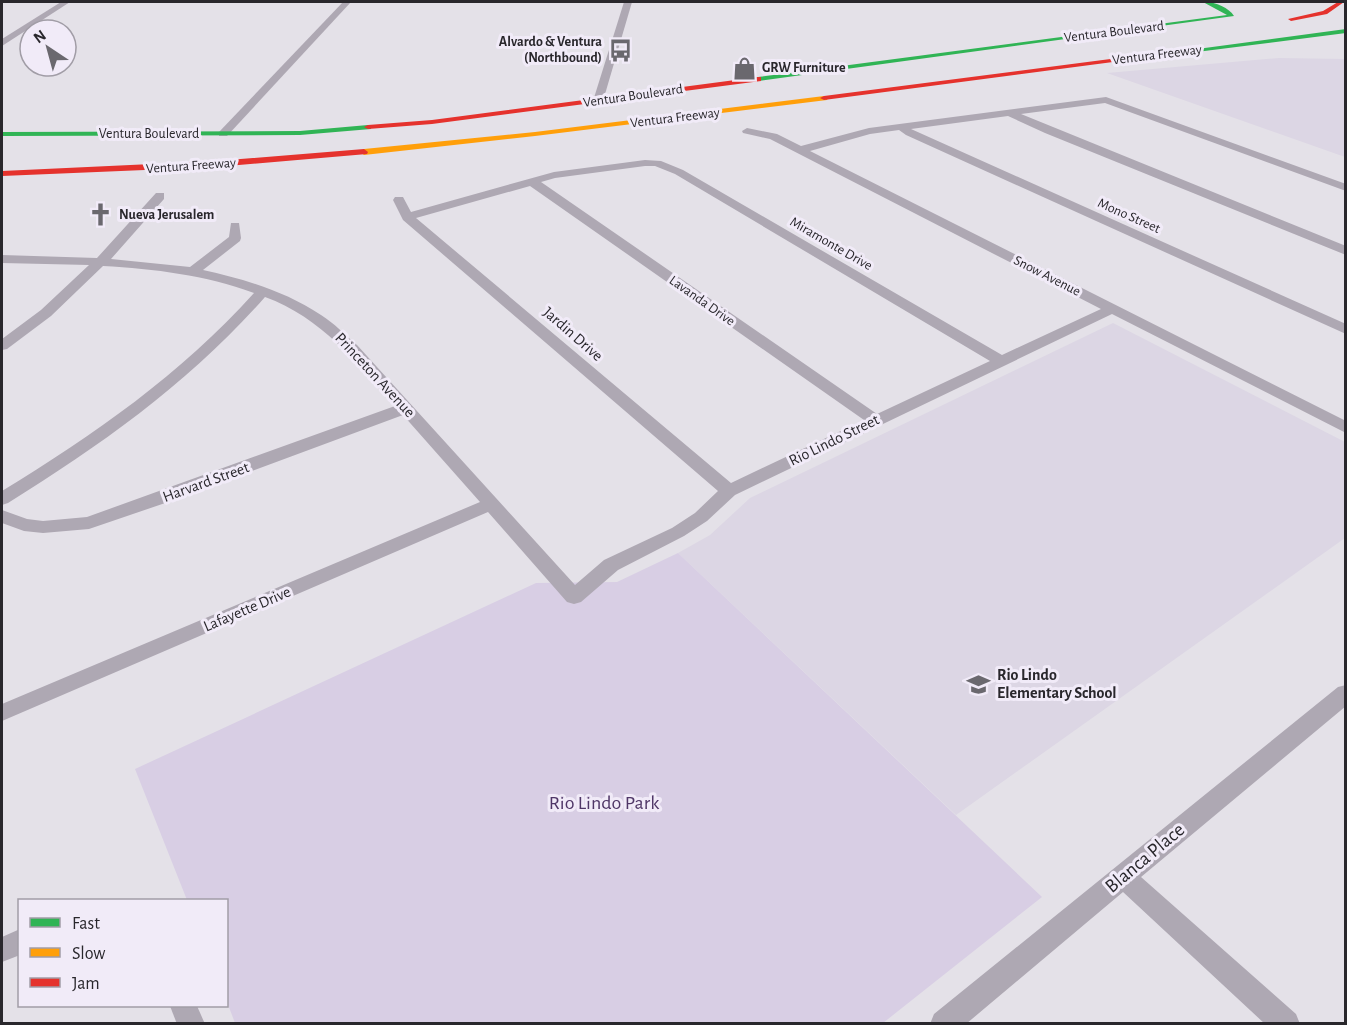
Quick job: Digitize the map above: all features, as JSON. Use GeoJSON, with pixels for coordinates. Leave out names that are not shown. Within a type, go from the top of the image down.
{"type":"FeatureCollection","features":[{"type":"Feature","properties":{"kind":"main road","name":"Ventura Boulevard"},"geometry":{"type":"LineString","coordinates":[[2,134],[300,133],[389,127],[1231,16],[1229,12],[1206,2]]}},
{"type":"Feature","properties":{"kind":"main road"},"geometry":{"type":"LineString","coordinates":[[1272,21],[1330,11],[1337,8],[1341,2]]}},
{"type":"Feature","properties":{"kind":"main road","name":"Ventura Freeway"},"geometry":{"type":"LineString","coordinates":[[204,150],[327,144],[464,133],[1346,21]]}},
{"type":"Feature","properties":{"kind":"main road"},"geometry":{"type":"LineString","coordinates":[[827,87],[940,67],[1237,27]]}},
{"type":"Feature","properties":{"kind":"main road","name":"Ventura Freeway"},"geometry":{"type":"LineString","coordinates":[[2,174],[212,165],[477,142],[1346,31]]}},
{"type":"Feature","properties":{"kind":"main road"},"geometry":{"type":"LineString","coordinates":[[1003,75],[1053,73],[1294,52]]}},
{"type":"Feature","properties":{"kind":"street"},"geometry":{"type":"LineString","coordinates":[[2,43],[66,2]]}},
{"type":"Feature","properties":{"kind":"street"},"geometry":{"type":"LineString","coordinates":[[223,134],[347,2]]}},
{"type":"Feature","properties":{"kind":"street"},"geometry":{"type":"LineString","coordinates":[[598,101],[628,2]]}},
{"type":"Feature","properties":{"kind":"street"},"geometry":{"type":"LineString","coordinates":[[800,150],[856,133],[1106,100],[1346,188]]}},
{"type":"Feature","properties":{"kind":"street"},"geometry":{"type":"LineString","coordinates":[[1008,112],[1346,251]]}},
{"type":"Feature","properties":{"kind":"street","name":"Mono Street"},"geometry":{"type":"LineString","coordinates":[[902,127],[938,146],[1346,330]]}},
{"type":"Feature","properties":{"kind":"street","name":"Snow Avenue"},"geometry":{"type":"LineString","coordinates":[[747,131],[773,136],[1346,428]]}},
{"type":"Feature","properties":{"kind":"street","name":"Miramonte Drive"},"geometry":{"type":"LineString","coordinates":[[407,217],[554,176],[657,163],[672,168],[1001,361]]}},
{"type":"Feature","properties":{"kind":"street","name":"Lavanda Drive"},"geometry":{"type":"LineString","coordinates":[[531,181],[874,420]]}},
{"type":"Feature","properties":{"kind":"street"},"geometry":{"type":"LineString","coordinates":[[2,346],[50,311],[102,262],[160,196]]}},
{"type":"Feature","properties":{"kind":"street","name":"Jardin Drive"},"geometry":{"type":"LineString","coordinates":[[399,200],[407,217],[729,491]]}},
{"type":"Feature","properties":{"kind":"street"},"geometry":{"type":"LineString","coordinates":[[193,270],[234,238],[235,226]]}},
{"type":"Feature","properties":{"kind":"street","name":"Princeton Avenue"},"geometry":{"type":"LineString","coordinates":[[2,259],[102,262],[193,270],[263,291],[302,309],[340,335],[574,597]]}},
{"type":"Feature","properties":{"kind":"street"},"geometry":{"type":"LineString","coordinates":[[2,499],[52,468],[145,404],[204,353],[263,291]]}},
{"type":"Feature","properties":{"kind":"street","name":"Rio Lindo Street"},"geometry":{"type":"LineString","coordinates":[[574,597],[611,565],[678,532],[700,517],[729,491],[874,420],[1112,309]]}},
{"type":"Feature","properties":{"kind":"street","name":"Harvard Street"},"geometry":{"type":"LineString","coordinates":[[2,516],[24,525],[43,527],[89,523],[406,408]]}},
{"type":"Feature","properties":{"kind":"street","name":"Lafayette Drive"},"geometry":{"type":"LineString","coordinates":[[2,713],[492,504]]}},
{"type":"Feature","properties":{"kind":"street","name":"Blanca Place"},"geometry":{"type":"LineString","coordinates":[[944,1023],[1346,693]]}},
{"type":"Feature","properties":{"kind":"street"},"geometry":{"type":"LineString","coordinates":[[1123,876],[1286,1023]]}},
{"type":"Feature","properties":{"kind":"street"},"geometry":{"type":"LineString","coordinates":[[2,950],[18,942]]}},
{"type":"Feature","properties":{"kind":"street"},"geometry":{"type":"LineString","coordinates":[[185,1007],[191,1023]]}},
{"type":"Feature","properties":{"kind":"shaded area"},"geometry":{"type":"Polygon","coordinates":[[[1279,58],[1345,59],[1345,157],[1107,73],[1279,58]]]}},
{"type":"Feature","properties":{"kind":"shaded area","name":"Rio Lindo Elementary School"},"geometry":{"type":"Polygon","coordinates":[[[1113,323],[1345,442],[1345,538],[956,815],[678,553],[710,535],[750,498],[1113,323]]]}},
{"type":"Feature","properties":{"kind":"green space","name":"Rio Lindo Park"},"geometry":{"type":"Polygon","coordinates":[[[678,553],[1042,897],[883,1023],[235,1023],[228,1005],[228,899],[187,899],[135,769],[536,583],[617,582],[678,553]]]}},
{"type":"Feature","properties":{"kind":"traffic: fast"},"geometry":{"type":"LineString","coordinates":[[758,79],[1231,16],[1229,12],[1206,2]]}},
{"type":"Feature","properties":{"kind":"traffic: fast"},"geometry":{"type":"LineString","coordinates":[[1149,56],[1346,31]]}},
{"type":"Feature","properties":{"kind":"traffic: fast"},"geometry":{"type":"LineString","coordinates":[[2,134],[300,133],[368,127]]}},
{"type":"Feature","properties":{"kind":"traffic: slow"},"geometry":{"type":"LineString","coordinates":[[364,152],[535,134],[824,98]]}},
{"type":"Feature","properties":{"kind":"traffic: jam"},"geometry":{"type":"LineString","coordinates":[[1291,19],[1325,13],[1341,2]]}},
{"type":"Feature","properties":{"kind":"traffic: jam"},"geometry":{"type":"LineString","coordinates":[[824,98],[1149,56]]}},
{"type":"Feature","properties":{"kind":"traffic: jam"},"geometry":{"type":"LineString","coordinates":[[368,127],[432,122],[758,79]]}},
{"type":"Feature","properties":{"kind":"traffic: jam"},"geometry":{"type":"LineString","coordinates":[[2,174],[216,164],[364,152]]}},
{"type":"Feature","properties":{"kind":"place","name":"Alvardo & Ventura (Northbound)"},"geometry":{"type":"Point","coordinates":[620,50]}},
{"type":"Feature","properties":{"kind":"place","name":"GRW Furniture"},"geometry":{"type":"Point","coordinates":[744,68]}},
{"type":"Feature","properties":{"kind":"place","name":"Nueva Jerusalem"},"geometry":{"type":"Point","coordinates":[101,215]}},
{"type":"Feature","properties":{"kind":"place","name":"Rio Lindo Elementary School"},"geometry":{"type":"Point","coordinates":[979,684]}}]}
